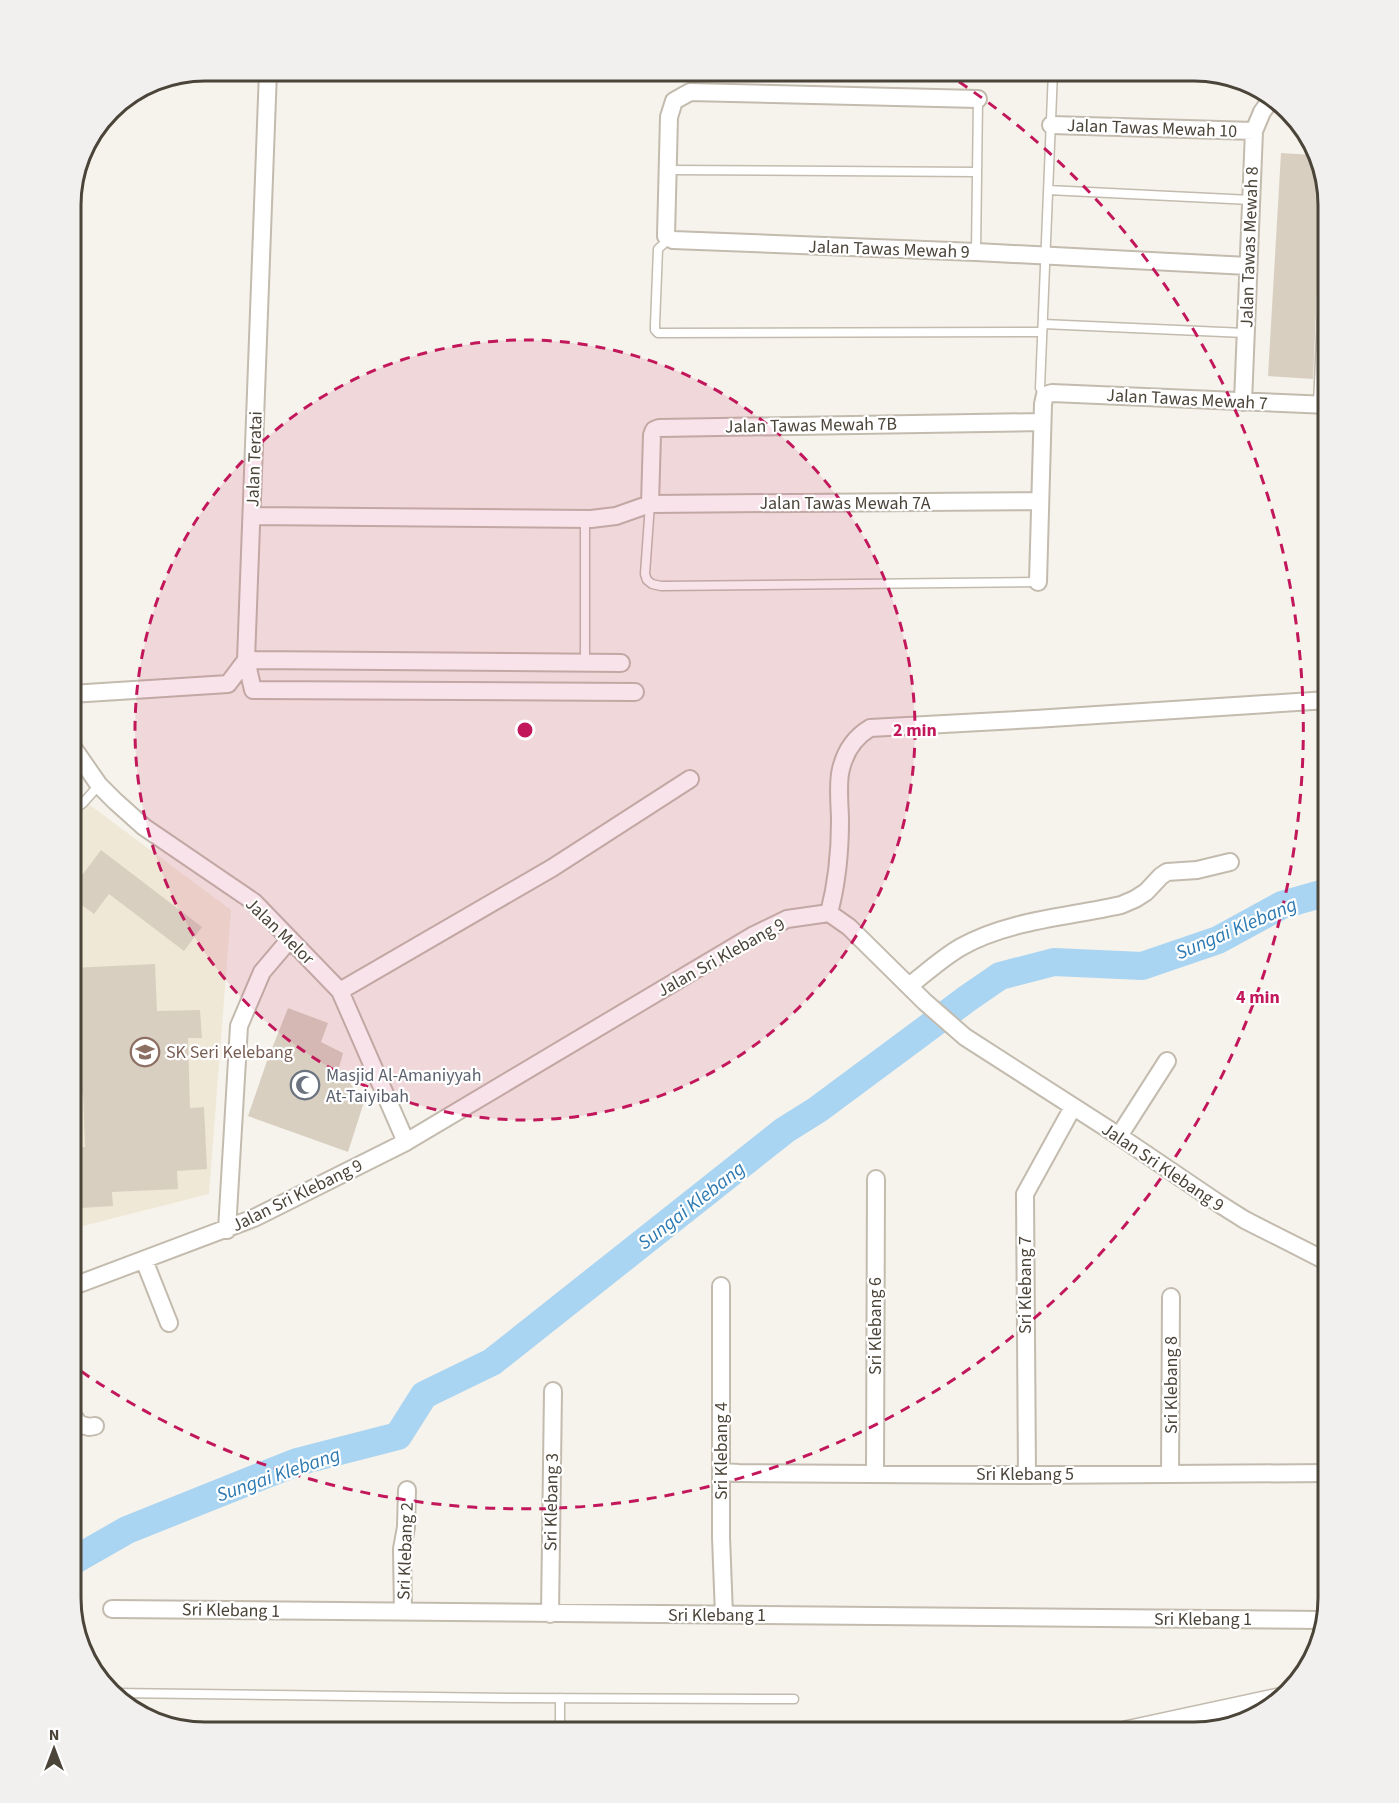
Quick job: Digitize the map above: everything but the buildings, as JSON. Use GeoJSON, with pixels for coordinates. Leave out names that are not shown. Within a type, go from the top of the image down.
{"type":"FeatureCollection","features":[{"type":"Feature","properties":{"kind":"street","name":"Jalan Teratai"},"geometry":{"type":"LineString","coordinates":[[268,81],[246,660],[253,690],[635,692]]}},
{"type":"Feature","properties":{"kind":"street"},"geometry":{"type":"LineString","coordinates":[[669,239],[666,236],[669,117],[674,101],[690,92],[978,99]]}},
{"type":"Feature","properties":{"kind":"street","name":"Jalan Tawas Mewah 8"},"geometry":{"type":"LineString","coordinates":[[1243,402],[1254,131],[1267,105]]}},
{"type":"Feature","properties":{"kind":"street","name":"Jalan Tawas Mewah 10"},"geometry":{"type":"LineString","coordinates":[[1051,125],[1254,131]]}},
{"type":"Feature","properties":{"kind":"street","name":"Jalan Tawas Mewah 9"},"geometry":{"type":"LineString","coordinates":[[669,239],[1248,266]]}},
{"type":"Feature","properties":{"kind":"street","name":"Jalan Tawas Mewah 7"},"geometry":{"type":"LineString","coordinates":[[1046,395],[1052,393],[1318,405]]}},
{"type":"Feature","properties":{"kind":"street"},"geometry":{"type":"LineString","coordinates":[[1038,582],[1042,422],[1046,395]]}},
{"type":"Feature","properties":{"kind":"street","name":"Jalan Tawas Mewah 7B"},"geometry":{"type":"LineString","coordinates":[[650,504],[652,435],[654,430],[659,428],[1042,422]]}},
{"type":"Feature","properties":{"kind":"street","name":"Jalan Tawas Mewah 7A"},"geometry":{"type":"LineString","coordinates":[[252,516],[585,519],[616,516],[650,504],[1040,501]]}},
{"type":"Feature","properties":{"kind":"street"},"geometry":{"type":"LineString","coordinates":[[81,693],[228,684],[246,660],[621,663]]}},
{"type":"Feature","properties":{"kind":"street"},"geometry":{"type":"LineString","coordinates":[[829,914],[836,887],[840,836],[840,770],[849,749],[860,734],[870,728],[1318,701]]}},
{"type":"Feature","properties":{"kind":"street","name":"Jalan Melor"},"geometry":{"type":"LineString","coordinates":[[81,759],[99,785],[144,827],[254,902],[340,990],[406,1142]]}},
{"type":"Feature","properties":{"kind":"street"},"geometry":{"type":"LineString","coordinates":[[340,990],[552,868],[690,779]]}},
{"type":"Feature","properties":{"kind":"street"},"geometry":{"type":"LineString","coordinates":[[909,986],[963,946],[993,933],[1121,904],[1146,892],[1167,872],[1197,870],[1230,862]]}},
{"type":"Feature","properties":{"kind":"street","name":"Jalan Sri Klebang 9"},"geometry":{"type":"LineString","coordinates":[[81,1283],[254,1218],[406,1142],[752,936],[787,919],[829,914],[849,927],[925,1002],[965,1037],[1245,1220],[1318,1256]]}},
{"type":"Feature","properties":{"kind":"street"},"geometry":{"type":"LineString","coordinates":[[226,1230],[239,1026],[262,972],[290,939]]}},
{"type":"Feature","properties":{"kind":"street"},"geometry":{"type":"LineString","coordinates":[[1119,1136],[1167,1061]]}},
{"type":"Feature","properties":{"kind":"street","name":"Sri Klebang 7"},"geometry":{"type":"LineString","coordinates":[[1027,1474],[1025,1194],[1073,1107]]}},
{"type":"Feature","properties":{"kind":"street","name":"Sri Klebang 6"},"geometry":{"type":"LineString","coordinates":[[874,1474],[876,1179]]}},
{"type":"Feature","properties":{"kind":"street"},"geometry":{"type":"LineString","coordinates":[[144,1260],[169,1323]]}},
{"type":"Feature","properties":{"kind":"street","name":"Sri Klebang 4"},"geometry":{"type":"LineString","coordinates":[[722,1286],[724,1615]]}},
{"type":"Feature","properties":{"kind":"street","name":"Sri Klebang 8"},"geometry":{"type":"LineString","coordinates":[[1170,1474],[1171,1297]]}},
{"type":"Feature","properties":{"kind":"street","name":"Sri Klebang 3"},"geometry":{"type":"LineString","coordinates":[[550,1614],[553,1391]]}},
{"type":"Feature","properties":{"kind":"street"},"geometry":{"type":"LineString","coordinates":[[81,1425],[95,1426]]}},
{"type":"Feature","properties":{"kind":"street","name":"Sri Klebang 5"},"geometry":{"type":"LineString","coordinates":[[722,1472],[1318,1473]]}},
{"type":"Feature","properties":{"kind":"street","name":"Sri Klebang 2"},"geometry":{"type":"LineString","coordinates":[[403,1612],[402,1549],[406,1527],[407,1490]]}},
{"type":"Feature","properties":{"kind":"street","name":"Sri Klebang 1"},"geometry":{"type":"LineString","coordinates":[[112,1609],[1316,1620]]}},
{"type":"Feature","properties":{"kind":"street"},"geometry":{"type":"LineString","coordinates":[[1172,1722],[1259,1703]]}},
{"type":"Feature","properties":{"kind":"lane"},"geometry":{"type":"LineString","coordinates":[[1046,395],[1040,388],[1053,81]]}},
{"type":"Feature","properties":{"kind":"lane"},"geometry":{"type":"LineString","coordinates":[[976,252],[978,99]]}},
{"type":"Feature","properties":{"kind":"lane"},"geometry":{"type":"LineString","coordinates":[[668,170],[977,172]]}},
{"type":"Feature","properties":{"kind":"lane"},"geometry":{"type":"LineString","coordinates":[[1048,190],[1251,200]]}},
{"type":"Feature","properties":{"kind":"lane"},"geometry":{"type":"LineString","coordinates":[[669,239],[658,249],[655,325],[658,333],[1042,328],[1245,333]]}},
{"type":"Feature","properties":{"kind":"lane"},"geometry":{"type":"LineString","coordinates":[[650,504],[645,574],[647,580],[652,584],[661,586],[1038,582]]}},
{"type":"Feature","properties":{"kind":"lane"},"geometry":{"type":"LineString","coordinates":[[585,519],[585,662]]}},
{"type":"Feature","properties":{"kind":"lane"},"geometry":{"type":"LineString","coordinates":[[81,804],[99,785]]}},
{"type":"Feature","properties":{"kind":"lane"},"geometry":{"type":"LineString","coordinates":[[124,1692],[794,1699]]}},
{"type":"Feature","properties":{"kind":"lane"},"geometry":{"type":"LineString","coordinates":[[560,1698],[560,1722]]}},
{"type":"Feature","properties":{"kind":"shaded area","name":"SK Seri Kelebang"},"geometry":{"type":"Polygon","coordinates":[[[81,798],[231,910],[209,1194],[81,1226],[81,798]]]}},
{"type":"Feature","properties":{"kind":"waterway","name":"Sungai Klebang"},"geometry":{"type":"LineString","coordinates":[[81,1556],[127,1530],[297,1462],[398,1436],[424,1395],[492,1362],[785,1130],[817,1110],[1000,976],[1054,962],[1142,966],[1218,940],[1282,905],[1318,895]]}},
{"type":"Feature","properties":{"kind":"place","name":"SK Seri Kelebang"},"geometry":{"type":"Point","coordinates":[145,1052]}},
{"type":"Feature","properties":{"kind":"place","name":"Masjid Al-Amaniyyah At-Taiyibah"},"geometry":{"type":"Point","coordinates":[305,1085]}}]}
